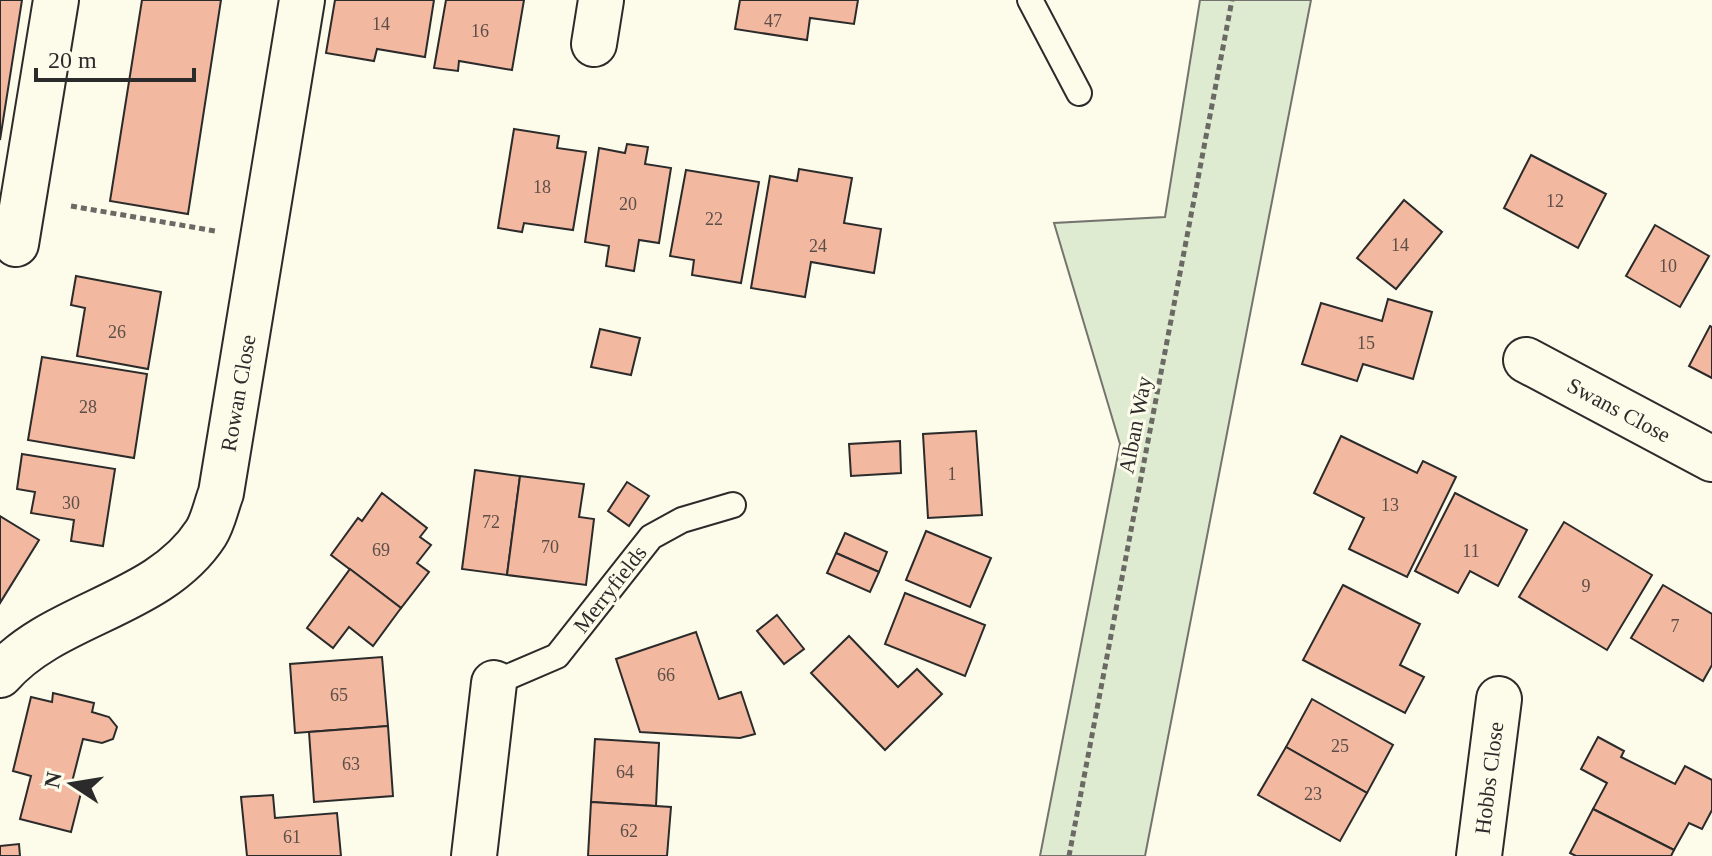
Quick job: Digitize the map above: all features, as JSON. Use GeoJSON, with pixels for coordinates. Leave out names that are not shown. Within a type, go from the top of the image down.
{"type":"FeatureCollection","features":[{"type":"Feature","properties":{"kind":"street"},"geometry":{"type":"LineString","coordinates":[[16,244],[56,0]]}},
{"type":"Feature","properties":{"kind":"street","name":"Rowan Close"},"geometry":{"type":"LineString","coordinates":[[0,675],[32,646],[179,565],[207,532],[221,493],[302,0]]}},
{"type":"Feature","properties":{"kind":"street"},"geometry":{"type":"LineString","coordinates":[[594,44],[601,0]]}},
{"type":"Feature","properties":{"kind":"street","name":"Swans Close"},"geometry":{"type":"LineString","coordinates":[[1526,360],[1712,459]]}},
{"type":"Feature","properties":{"kind":"street"},"geometry":{"type":"LineString","coordinates":[[474,856],[494,683]]}},
{"type":"Feature","properties":{"kind":"street","name":"Hobbs Close"},"geometry":{"type":"LineString","coordinates":[[1479,856],[1499,699]]}},
{"type":"Feature","properties":{"kind":"lane"},"geometry":{"type":"LineString","coordinates":[[1030,0],[1079,93]]}},
{"type":"Feature","properties":{"kind":"lane","name":"Merryfields"},"geometry":{"type":"LineString","coordinates":[[494,683],[557,656],[651,537],[682,520],[733,505]]}},
{"type":"Feature","properties":{"kind":"path","name":"Alban Way"},"geometry":{"type":"LineString","coordinates":[[1069,856],[1232,0]]}},
{"type":"Feature","properties":{"kind":"path"},"geometry":{"type":"LineString","coordinates":[[23,198],[264,239]]}},
{"type":"Feature","properties":{"kind":"green space"},"geometry":{"type":"Polygon","coordinates":[[[1200,0],[1311,0],[1145,856],[1040,856],[1120,444],[1054,223],[1165,217],[1200,0]]]}},
{"type":"Feature","properties":{"kind":"building"},"geometry":{"type":"Polygon","coordinates":[[[0,0],[22,0],[0,140],[0,0]]]}},
{"type":"Feature","properties":{"kind":"building"},"geometry":{"type":"Polygon","coordinates":[[[142,0],[221,0],[188,214],[110,201],[142,0]]]}},
{"type":"Feature","properties":{"kind":"building"},"geometry":{"type":"Polygon","coordinates":[[[335,0],[434,0],[425,57],[377,49],[374,61],[326,53],[335,0]]]}},
{"type":"Feature","properties":{"kind":"building"},"geometry":{"type":"Polygon","coordinates":[[[446,0],[524,0],[512,70],[459,61],[458,71],[434,68],[446,0]]]}},
{"type":"Feature","properties":{"kind":"building"},"geometry":{"type":"Polygon","coordinates":[[[740,0],[858,0],[854,24],[810,18],[807,40],[735,29],[740,0]]]}},
{"type":"Feature","properties":{"kind":"building"},"geometry":{"type":"Polygon","coordinates":[[[514,129],[559,136],[557,148],[586,152],[573,230],[524,223],[522,232],[498,228],[514,129]]]}},
{"type":"Feature","properties":{"kind":"building"},"geometry":{"type":"Polygon","coordinates":[[[627,144],[648,147],[645,164],[671,168],[659,243],[639,240],[634,271],[606,266],[609,246],[585,242],[599,148],[625,153],[627,144]]]}},
{"type":"Feature","properties":{"kind":"building"},"geometry":{"type":"Polygon","coordinates":[[[1531,155],[1606,194],[1578,248],[1504,208],[1531,155]]]}},
{"type":"Feature","properties":{"kind":"building"},"geometry":{"type":"Polygon","coordinates":[[[799,169],[852,178],[844,223],[881,229],[874,273],[811,262],[805,297],[751,288],[770,176],[797,181],[799,169]]]}},
{"type":"Feature","properties":{"kind":"building"},"geometry":{"type":"Polygon","coordinates":[[[686,170],[759,182],[741,283],[692,275],[694,260],[670,256],[686,170]]]}},
{"type":"Feature","properties":{"kind":"building"},"geometry":{"type":"Polygon","coordinates":[[[1404,200],[1442,232],[1396,289],[1357,258],[1404,200]]]}},
{"type":"Feature","properties":{"kind":"building"},"geometry":{"type":"Polygon","coordinates":[[[1655,225],[1709,256],[1680,307],[1626,276],[1655,225]]]}},
{"type":"Feature","properties":{"kind":"building"},"geometry":{"type":"Polygon","coordinates":[[[76,276],[161,292],[148,369],[77,356],[85,308],[71,305],[76,276]]]}},
{"type":"Feature","properties":{"kind":"building"},"geometry":{"type":"Polygon","coordinates":[[[1388,299],[1432,312],[1413,379],[1363,364],[1357,381],[1302,364],[1321,303],[1382,321],[1388,299]]]}},
{"type":"Feature","properties":{"kind":"building"},"geometry":{"type":"Polygon","coordinates":[[[1712,327],[1712,378],[1689,366],[1712,327]]]}},
{"type":"Feature","properties":{"kind":"building"},"geometry":{"type":"Polygon","coordinates":[[[600,329],[640,338],[631,375],[591,367],[600,329]]]}},
{"type":"Feature","properties":{"kind":"building"},"geometry":{"type":"Polygon","coordinates":[[[42,357],[147,374],[134,458],[28,440],[42,357]]]}},
{"type":"Feature","properties":{"kind":"building"},"geometry":{"type":"Polygon","coordinates":[[[976,431],[982,515],[928,518],[923,434],[976,431]]]}},
{"type":"Feature","properties":{"kind":"building"},"geometry":{"type":"Polygon","coordinates":[[[1341,436],[1417,473],[1423,461],[1456,477],[1407,577],[1349,549],[1364,518],[1314,493],[1341,436]]]}},
{"type":"Feature","properties":{"kind":"building"},"geometry":{"type":"Polygon","coordinates":[[[900,441],[901,473],[851,476],[849,444],[900,441]]]}},
{"type":"Feature","properties":{"kind":"building"},"geometry":{"type":"Polygon","coordinates":[[[22,454],[115,469],[103,546],[71,541],[74,520],[31,513],[35,492],[17,489],[22,454]]]}},
{"type":"Feature","properties":{"kind":"building"},"geometry":{"type":"Polygon","coordinates":[[[475,470],[520,476],[507,575],[462,569],[475,470]]]}},
{"type":"Feature","properties":{"kind":"building"},"geometry":{"type":"Polygon","coordinates":[[[520,476],[584,484],[579,517],[594,519],[586,585],[507,575],[520,476]]]}},
{"type":"Feature","properties":{"kind":"building"},"geometry":{"type":"Polygon","coordinates":[[[627,482],[649,496],[629,526],[608,511],[627,482]]]}},
{"type":"Feature","properties":{"kind":"building"},"geometry":{"type":"Polygon","coordinates":[[[382,493],[427,528],[420,537],[431,545],[417,563],[429,572],[401,608],[331,555],[358,518],[362,521],[382,493]]]}},
{"type":"Feature","properties":{"kind":"building"},"geometry":{"type":"Polygon","coordinates":[[[1455,493],[1527,530],[1498,586],[1470,571],[1458,593],[1415,571],[1455,493]]]}},
{"type":"Feature","properties":{"kind":"building"},"geometry":{"type":"Polygon","coordinates":[[[0,516],[39,540],[0,603],[0,516]]]}},
{"type":"Feature","properties":{"kind":"building"},"geometry":{"type":"Polygon","coordinates":[[[1564,522],[1652,575],[1607,650],[1519,597],[1564,522]]]}},
{"type":"Feature","properties":{"kind":"building"},"geometry":{"type":"Polygon","coordinates":[[[926,531],[991,558],[970,607],[906,580],[926,531]]]}},
{"type":"Feature","properties":{"kind":"building"},"geometry":{"type":"Polygon","coordinates":[[[845,533],[887,552],[879,572],[836,553],[845,533]]]}},
{"type":"Feature","properties":{"kind":"building"},"geometry":{"type":"Polygon","coordinates":[[[836,553],[879,572],[870,592],[827,573],[836,553]]]}},
{"type":"Feature","properties":{"kind":"building"},"geometry":{"type":"Polygon","coordinates":[[[350,569],[401,608],[373,646],[349,627],[333,648],[307,628],[350,569]]]}},
{"type":"Feature","properties":{"kind":"building"},"geometry":{"type":"Polygon","coordinates":[[[1343,585],[1420,624],[1400,665],[1424,677],[1405,713],[1303,660],[1343,585]]]}},
{"type":"Feature","properties":{"kind":"building"},"geometry":{"type":"Polygon","coordinates":[[[1663,585],[1712,614],[1712,665],[1703,681],[1631,638],[1663,585]]]}},
{"type":"Feature","properties":{"kind":"building"},"geometry":{"type":"Polygon","coordinates":[[[905,593],[985,625],[965,676],[885,644],[905,593]]]}},
{"type":"Feature","properties":{"kind":"building"},"geometry":{"type":"Polygon","coordinates":[[[777,615],[804,649],[784,664],[757,631],[777,615]]]}},
{"type":"Feature","properties":{"kind":"building"},"geometry":{"type":"Polygon","coordinates":[[[696,632],[719,699],[741,692],[755,734],[740,738],[640,732],[616,659],[696,632]]]}},
{"type":"Feature","properties":{"kind":"building"},"geometry":{"type":"Polygon","coordinates":[[[849,636],[898,687],[917,669],[942,694],[885,750],[811,673],[849,636]]]}},
{"type":"Feature","properties":{"kind":"building"},"geometry":{"type":"Polygon","coordinates":[[[382,657],[388,726],[295,733],[290,664],[382,657]]]}},
{"type":"Feature","properties":{"kind":"building"},"geometry":{"type":"Polygon","coordinates":[[[53,693],[94,703],[92,712],[109,717],[117,727],[113,739],[102,743],[83,739],[71,786],[82,789],[71,832],[20,819],[31,776],[13,771],[31,697],[52,702],[53,693]]]}},
{"type":"Feature","properties":{"kind":"building"},"geometry":{"type":"Polygon","coordinates":[[[1312,699],[1393,745],[1367,793],[1286,747],[1312,699]]]}},
{"type":"Feature","properties":{"kind":"building"},"geometry":{"type":"Polygon","coordinates":[[[388,726],[393,796],[314,802],[309,732],[388,726]]]}},
{"type":"Feature","properties":{"kind":"building"},"geometry":{"type":"Polygon","coordinates":[[[1598,737],[1624,751],[1621,757],[1675,784],[1685,766],[1712,780],[1712,810],[1702,829],[1689,823],[1674,850],[1593,809],[1607,783],[1581,769],[1598,737]]]}},
{"type":"Feature","properties":{"kind":"building"},"geometry":{"type":"Polygon","coordinates":[[[595,739],[659,743],[656,806],[591,802],[595,739]]]}},
{"type":"Feature","properties":{"kind":"building"},"geometry":{"type":"Polygon","coordinates":[[[1286,747],[1367,793],[1340,841],[1258,795],[1286,747]]]}},
{"type":"Feature","properties":{"kind":"building"},"geometry":{"type":"Polygon","coordinates":[[[273,795],[275,818],[337,813],[341,856],[247,856],[241,797],[273,795]]]}},
{"type":"Feature","properties":{"kind":"building"},"geometry":{"type":"Polygon","coordinates":[[[591,802],[671,807],[667,856],[588,856],[591,802]]]}},
{"type":"Feature","properties":{"kind":"building"},"geometry":{"type":"Polygon","coordinates":[[[1593,809],[1674,850],[1671,856],[1576,856],[1570,853],[1593,809]]]}},
{"type":"Feature","properties":{"kind":"building"},"geometry":{"type":"Polygon","coordinates":[[[19,844],[20,856],[0,856],[0,846],[19,844]]]}}]}
